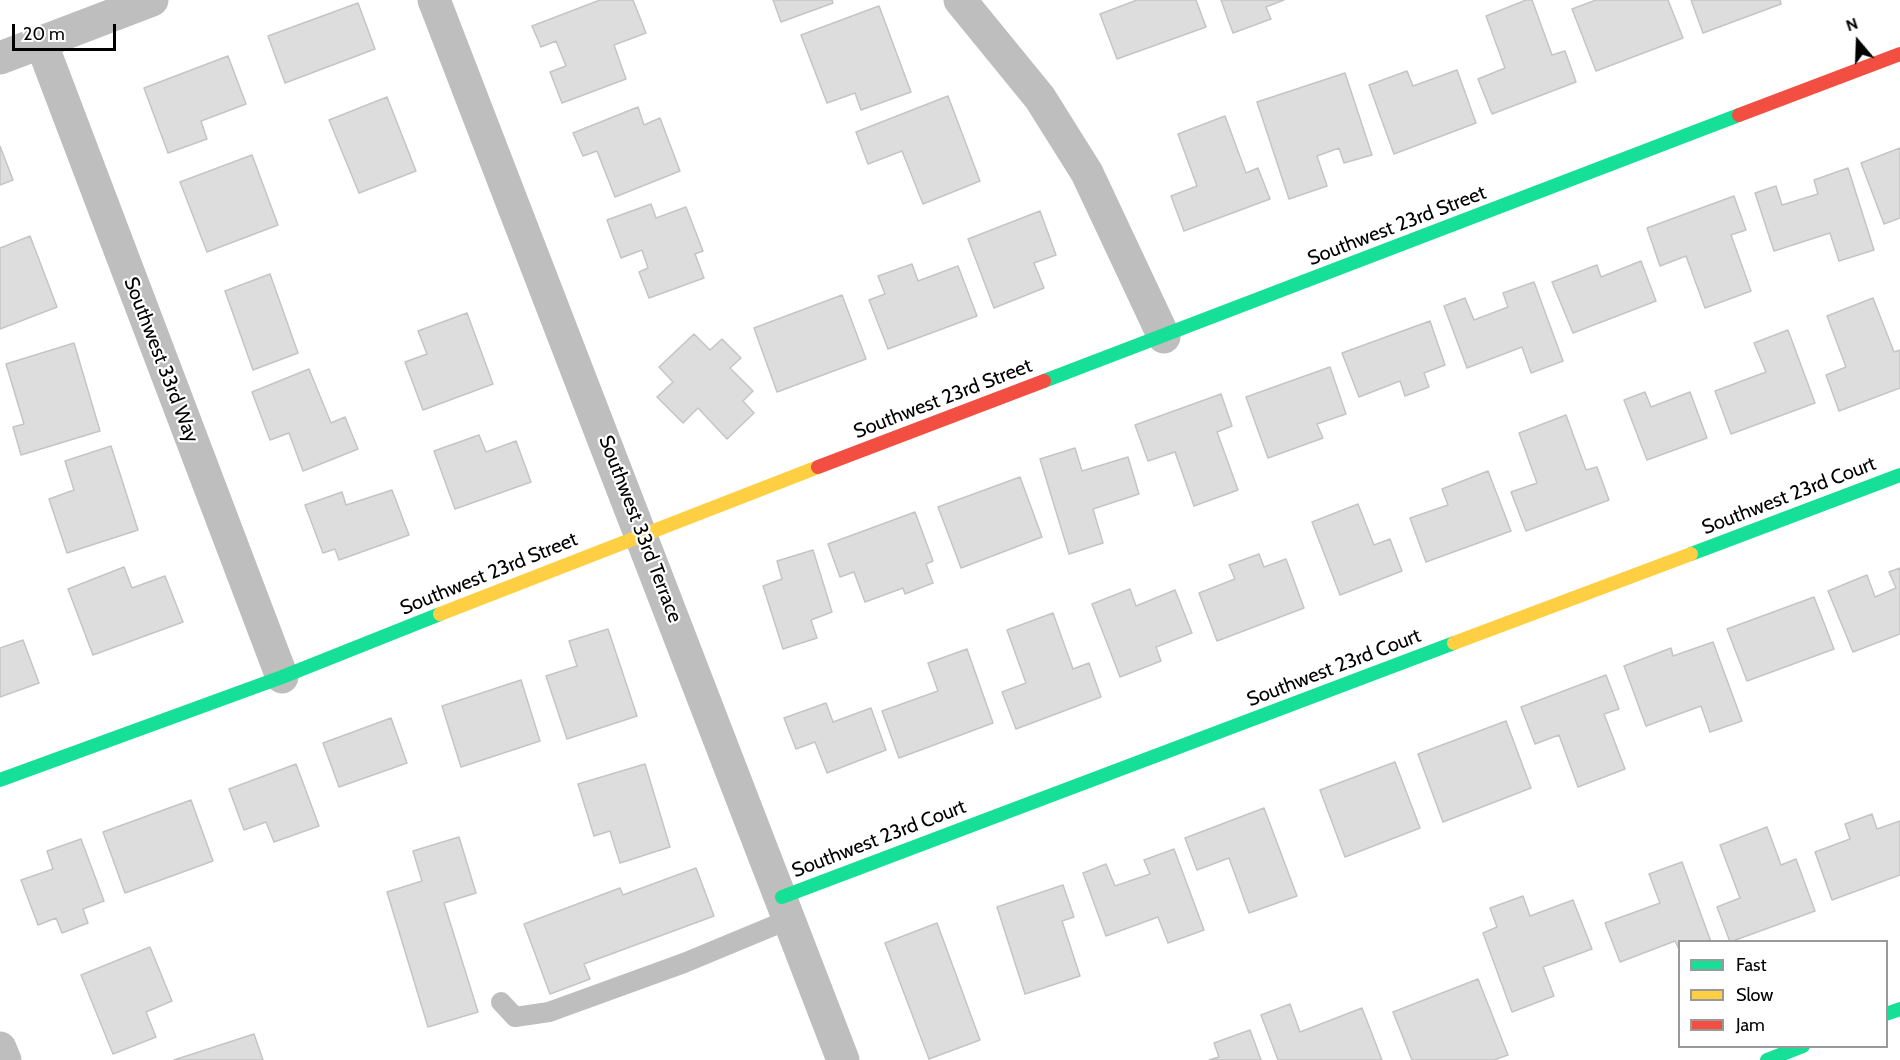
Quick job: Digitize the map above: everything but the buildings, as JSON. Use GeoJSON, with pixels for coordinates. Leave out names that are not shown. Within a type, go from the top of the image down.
{"type":"FeatureCollection","features":[{"type":"Feature","properties":{"kind":"street"},"geometry":{"type":"LineString","coordinates":[[0,58],[152,0]]}},
{"type":"Feature","properties":{"kind":"street","name":"Southwest 33rd Terrace"},"geometry":{"type":"LineString","coordinates":[[434,0],[642,534],[843,1060]]}},
{"type":"Feature","properties":{"kind":"street"},"geometry":{"type":"LineString","coordinates":[[960,0],[1040,98],[1087,173],[1164,337]]}},
{"type":"Feature","properties":{"kind":"street","name":"Southwest 33rd Way"},"geometry":{"type":"LineString","coordinates":[[41,42],[282,677]]}},
{"type":"Feature","properties":{"kind":"street","name":"Southwest 23rd Street"},"geometry":{"type":"LineString","coordinates":[[0,780],[282,677],[642,534],[1164,337],[1900,54]]}},
{"type":"Feature","properties":{"kind":"street","name":"Southwest 23rd Court"},"geometry":{"type":"LineString","coordinates":[[786,908],[1900,475]]}},
{"type":"Feature","properties":{"kind":"street"},"geometry":{"type":"LineString","coordinates":[[0,1048],[5,1060]]}},
{"type":"Feature","properties":{"kind":"street"},"geometry":{"type":"LineString","coordinates":[[1767,1060],[1800,1048]]}},
{"type":"Feature","properties":{"kind":"lane"},"geometry":{"type":"LineString","coordinates":[[501,1002],[515,1017],[549,1012],[684,963],[786,908]]}},
{"type":"Feature","properties":{"kind":"traffic: fast"},"geometry":{"type":"LineString","coordinates":[[1044,381],[1739,115]]}},
{"type":"Feature","properties":{"kind":"traffic: fast"},"geometry":{"type":"LineString","coordinates":[[1691,554],[1900,475]]}},
{"type":"Feature","properties":{"kind":"traffic: fast"},"geometry":{"type":"LineString","coordinates":[[0,780],[282,677],[440,614]]}},
{"type":"Feature","properties":{"kind":"traffic: fast"},"geometry":{"type":"LineString","coordinates":[[782,897],[1454,643]]}},
{"type":"Feature","properties":{"kind":"traffic: fast"},"geometry":{"type":"LineString","coordinates":[[1888,1013],[1900,1009]]}},
{"type":"Feature","properties":{"kind":"traffic: fast"},"geometry":{"type":"LineString","coordinates":[[1767,1060],[1798,1048]]}},
{"type":"Feature","properties":{"kind":"traffic: slow"},"geometry":{"type":"LineString","coordinates":[[440,614],[818,467]]}},
{"type":"Feature","properties":{"kind":"traffic: slow"},"geometry":{"type":"LineString","coordinates":[[1454,643],[1691,554]]}},
{"type":"Feature","properties":{"kind":"traffic: jam"},"geometry":{"type":"LineString","coordinates":[[1739,115],[1900,54]]}},
{"type":"Feature","properties":{"kind":"traffic: jam"},"geometry":{"type":"LineString","coordinates":[[818,467],[1044,381]]}}]}
